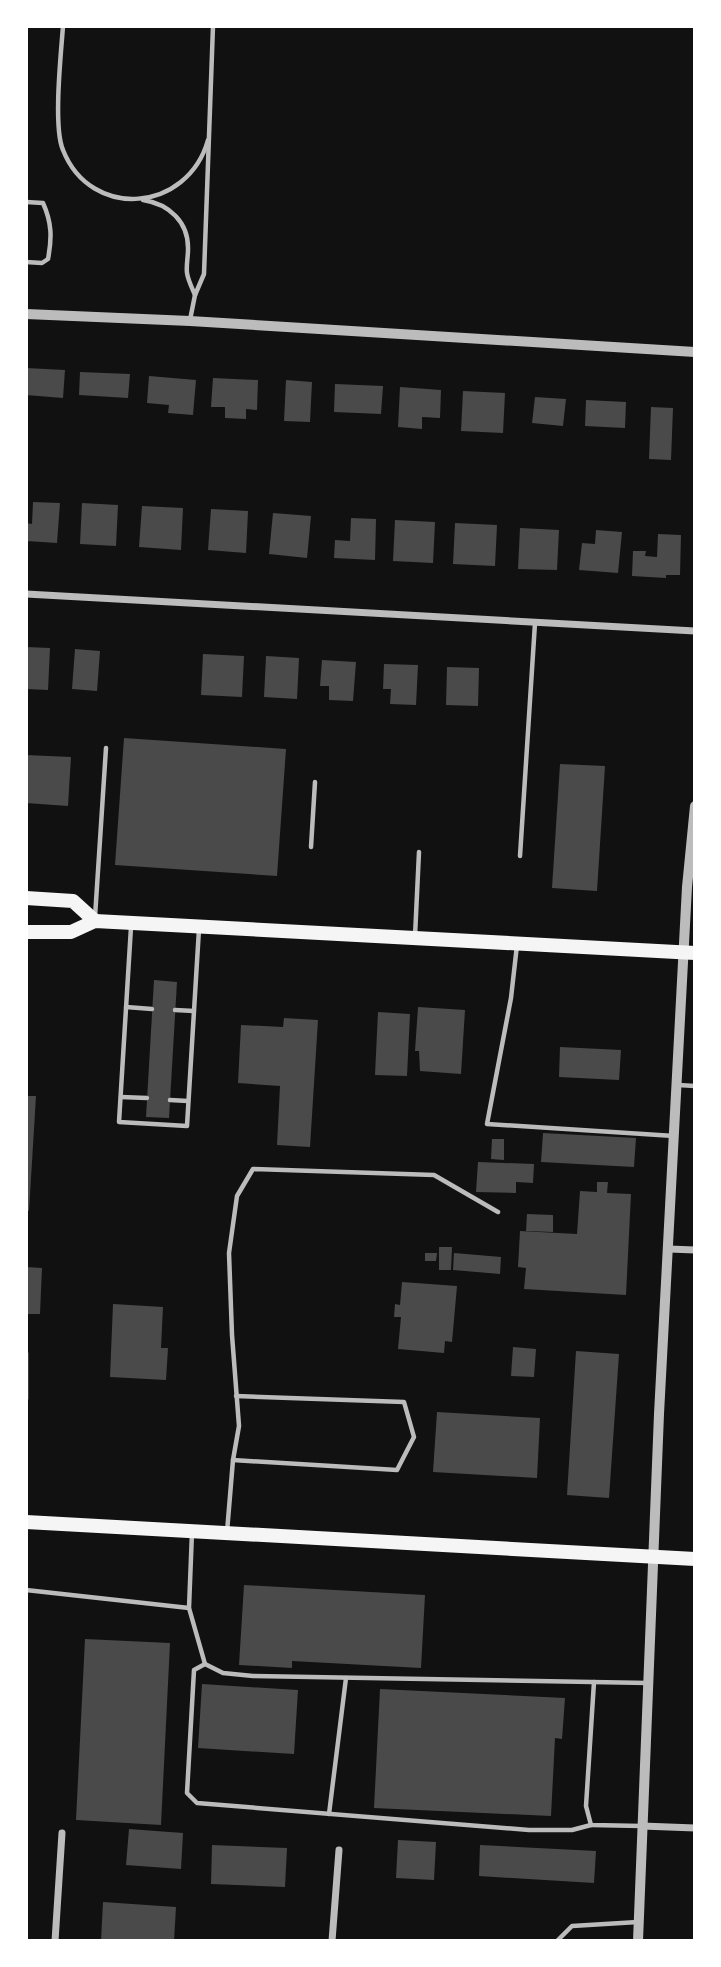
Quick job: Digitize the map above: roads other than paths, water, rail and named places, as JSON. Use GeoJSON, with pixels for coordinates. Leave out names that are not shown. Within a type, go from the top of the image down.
{"type":"FeatureCollection","features":[{"type":"Feature","properties":{"kind":"main road"},"geometry":{"type":"LineString","coordinates":[[26,898],[74,901],[95,921]]}},
{"type":"Feature","properties":{"kind":"main road"},"geometry":{"type":"LineString","coordinates":[[26,932],[71,932],[95,921],[690,953]]}},
{"type":"Feature","properties":{"kind":"main road"},"geometry":{"type":"LineString","coordinates":[[26,1522],[695,1559]]}},
{"type":"Feature","properties":{"kind":"street"},"geometry":{"type":"LineString","coordinates":[[26,314],[190,321],[695,352]]}},
{"type":"Feature","properties":{"kind":"street"},"geometry":{"type":"LineString","coordinates":[[26,594],[695,631]]}},
{"type":"Feature","properties":{"kind":"street"},"geometry":{"type":"LineString","coordinates":[[638,1941],[659,1414],[678,1085],[690,953],[695,806]]}},
{"type":"Feature","properties":{"kind":"street"},"geometry":{"type":"LineString","coordinates":[[669,1249],[695,1250]]}},
{"type":"Feature","properties":{"kind":"street"},"geometry":{"type":"LineString","coordinates":[[642,1826],[695,1828]]}},
{"type":"Feature","properties":{"kind":"street"},"geometry":{"type":"LineString","coordinates":[[55,1941],[62,1833]]}},
{"type":"Feature","properties":{"kind":"street"},"geometry":{"type":"LineString","coordinates":[[332,1941],[339,1850]]}},
{"type":"Feature","properties":{"kind":"lane"},"geometry":{"type":"LineString","coordinates":[[63,26],[58,127],[62,150],[73,169],[93,187],[116,198],[138,199],[162,205],[174,214],[183,226],[188,249],[187,273],[195,295]]}},
{"type":"Feature","properties":{"kind":"lane"},"geometry":{"type":"LineString","coordinates":[[190,321],[195,295],[204,274],[213,26]]}},
{"type":"Feature","properties":{"kind":"lane"},"geometry":{"type":"LineString","coordinates":[[138,199],[159,194],[185,178],[200,159],[208,140]]}},
{"type":"Feature","properties":{"kind":"lane"},"geometry":{"type":"LineString","coordinates":[[26,202],[43,204],[50,218],[52,237],[48,259],[43,262],[26,262]]}},
{"type":"Feature","properties":{"kind":"lane"},"geometry":{"type":"LineString","coordinates":[[520,856],[535,622]]}},
{"type":"Feature","properties":{"kind":"lane"},"geometry":{"type":"LineString","coordinates":[[95,921],[106,748]]}},
{"type":"Feature","properties":{"kind":"lane"},"geometry":{"type":"LineString","coordinates":[[311,847],[315,782]]}},
{"type":"Feature","properties":{"kind":"lane"},"geometry":{"type":"LineString","coordinates":[[415,937],[419,852]]}},
{"type":"Feature","properties":{"kind":"lane"},"geometry":{"type":"LineString","coordinates":[[131,923],[119,1122],[187,1126],[199,926]]}},
{"type":"Feature","properties":{"kind":"lane"},"geometry":{"type":"LineString","coordinates":[[517,943],[511,998],[487,1124],[675,1136]]}},
{"type":"Feature","properties":{"kind":"lane"},"geometry":{"type":"LineString","coordinates":[[126,1007],[152,1009]]}},
{"type":"Feature","properties":{"kind":"lane"},"geometry":{"type":"LineString","coordinates":[[175,1010],[194,1011]]}},
{"type":"Feature","properties":{"kind":"lane"},"geometry":{"type":"LineString","coordinates":[[678,1085],[695,1086]]}},
{"type":"Feature","properties":{"kind":"lane"},"geometry":{"type":"LineString","coordinates":[[121,1097],[147,1098]]}},
{"type":"Feature","properties":{"kind":"lane"},"geometry":{"type":"LineString","coordinates":[[170,1100],[188,1101]]}},
{"type":"Feature","properties":{"kind":"lane"},"geometry":{"type":"LineString","coordinates":[[227,1533],[233,1460],[239,1426],[229,1253],[237,1196],[253,1169],[434,1175],[498,1212]]}},
{"type":"Feature","properties":{"kind":"lane"},"geometry":{"type":"LineString","coordinates":[[26,1353],[26,1399]]}},
{"type":"Feature","properties":{"kind":"lane"},"geometry":{"type":"LineString","coordinates":[[233,1460],[397,1470],[414,1437],[404,1402],[236,1396]]}},
{"type":"Feature","properties":{"kind":"lane"},"geometry":{"type":"LineString","coordinates":[[192,1531],[190,1608],[205,1664],[223,1673],[346,1678],[649,1683]]}},
{"type":"Feature","properties":{"kind":"lane"},"geometry":{"type":"LineString","coordinates":[[26,1590],[190,1608]]}},
{"type":"Feature","properties":{"kind":"lane"},"geometry":{"type":"LineString","coordinates":[[205,1664],[194,1670],[187,1793],[197,1804],[529,1830],[572,1830],[591,1825],[642,1826]]}},
{"type":"Feature","properties":{"kind":"lane"},"geometry":{"type":"LineString","coordinates":[[329,1814],[346,1678]]}},
{"type":"Feature","properties":{"kind":"lane"},"geometry":{"type":"LineString","coordinates":[[591,1825],[586,1806],[594,1682]]}},
{"type":"Feature","properties":{"kind":"lane"},"geometry":{"type":"LineString","coordinates":[[557,1941],[572,1926],[639,1922]]}}]}
